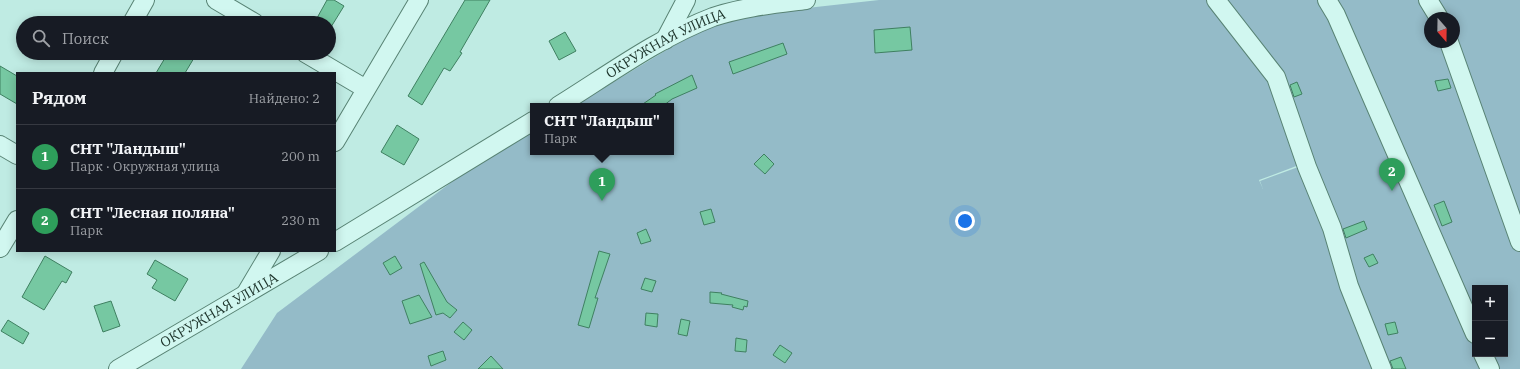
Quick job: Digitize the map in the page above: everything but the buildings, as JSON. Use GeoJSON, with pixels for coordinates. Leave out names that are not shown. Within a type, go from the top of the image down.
{"type":"FeatureCollection","features":[{"type":"Feature","properties":{"kind":"street"},"geometry":{"type":"LineString","coordinates":[[136,16],[145,0]]}},
{"type":"Feature","properties":{"kind":"street"},"geometry":{"type":"LineString","coordinates":[[216,0],[243,16]]}},
{"type":"Feature","properties":{"kind":"street"},"geometry":{"type":"LineString","coordinates":[[336,140],[419,0]]}},
{"type":"Feature","properties":{"kind":"street"},"geometry":{"type":"LineString","coordinates":[[665,40],[686,0]]}},
{"type":"Feature","properties":{"kind":"street","name":"ОКРУЖНАЯ УЛИЦА"},"geometry":{"type":"LineString","coordinates":[[563,103],[665,40],[714,17],[758,6],[806,0]]}},
{"type":"Feature","properties":{"kind":"street"},"geometry":{"type":"LineString","coordinates":[[1216,0],[1276,77],[1307,166],[1332,228],[1349,286],[1382,369]]}},
{"type":"Feature","properties":{"kind":"street"},"geometry":{"type":"LineString","coordinates":[[1327,0],[1336,15],[1472,327]]}},
{"type":"Feature","properties":{"kind":"street"},"geometry":{"type":"LineString","coordinates":[[1428,0],[1436,12]]}},
{"type":"Feature","properties":{"kind":"street"},"geometry":{"type":"LineString","coordinates":[[1451,48],[1520,242]]}},
{"type":"Feature","properties":{"kind":"street"},"geometry":{"type":"LineString","coordinates":[[104,72],[110,60]]}},
{"type":"Feature","properties":{"kind":"street"},"geometry":{"type":"LineString","coordinates":[[317,60],[366,89]]}},
{"type":"Feature","properties":{"kind":"street"},"geometry":{"type":"LineString","coordinates":[[336,241],[530,123]]}},
{"type":"Feature","properties":{"kind":"street"},"geometry":{"type":"LineString","coordinates":[[0,144],[16,154]]}},
{"type":"Feature","properties":{"kind":"street"},"geometry":{"type":"LineString","coordinates":[[0,248],[16,222]]}},
{"type":"Feature","properties":{"kind":"street"},"geometry":{"type":"LineString","coordinates":[[246,294],[270,252]]}},
{"type":"Feature","properties":{"kind":"street","name":"ОКРУЖНАЯ УЛИЦА"},"geometry":{"type":"LineString","coordinates":[[118,369],[317,252]]}},
{"type":"Feature","properties":{"kind":"street"},"geometry":{"type":"LineString","coordinates":[[1485,357],[1490,369]]}},
{"type":"Feature","properties":{"kind":"shaded area"},"geometry":{"type":"Polygon","coordinates":[[[879,0],[1208,0],[1271,79],[1299,165],[1259,180],[1263,189],[1260,181],[1301,166],[1272,79],[1209,0],[1520,0],[1520,369],[241,369],[277,313],[465,172],[530,133],[530,155],[674,155],[674,103],[579,103],[693,34],[743,15],[879,0]]]}},
{"type":"Feature","properties":{"kind":"place","name":"СНТ \"Лесная поляна\""},"geometry":{"type":"Point","coordinates":[1392,191]}},
{"type":"Feature","properties":{"kind":"place","name":"СНТ \"Ландыш\""},"geometry":{"type":"Point","coordinates":[602,201]}}]}
